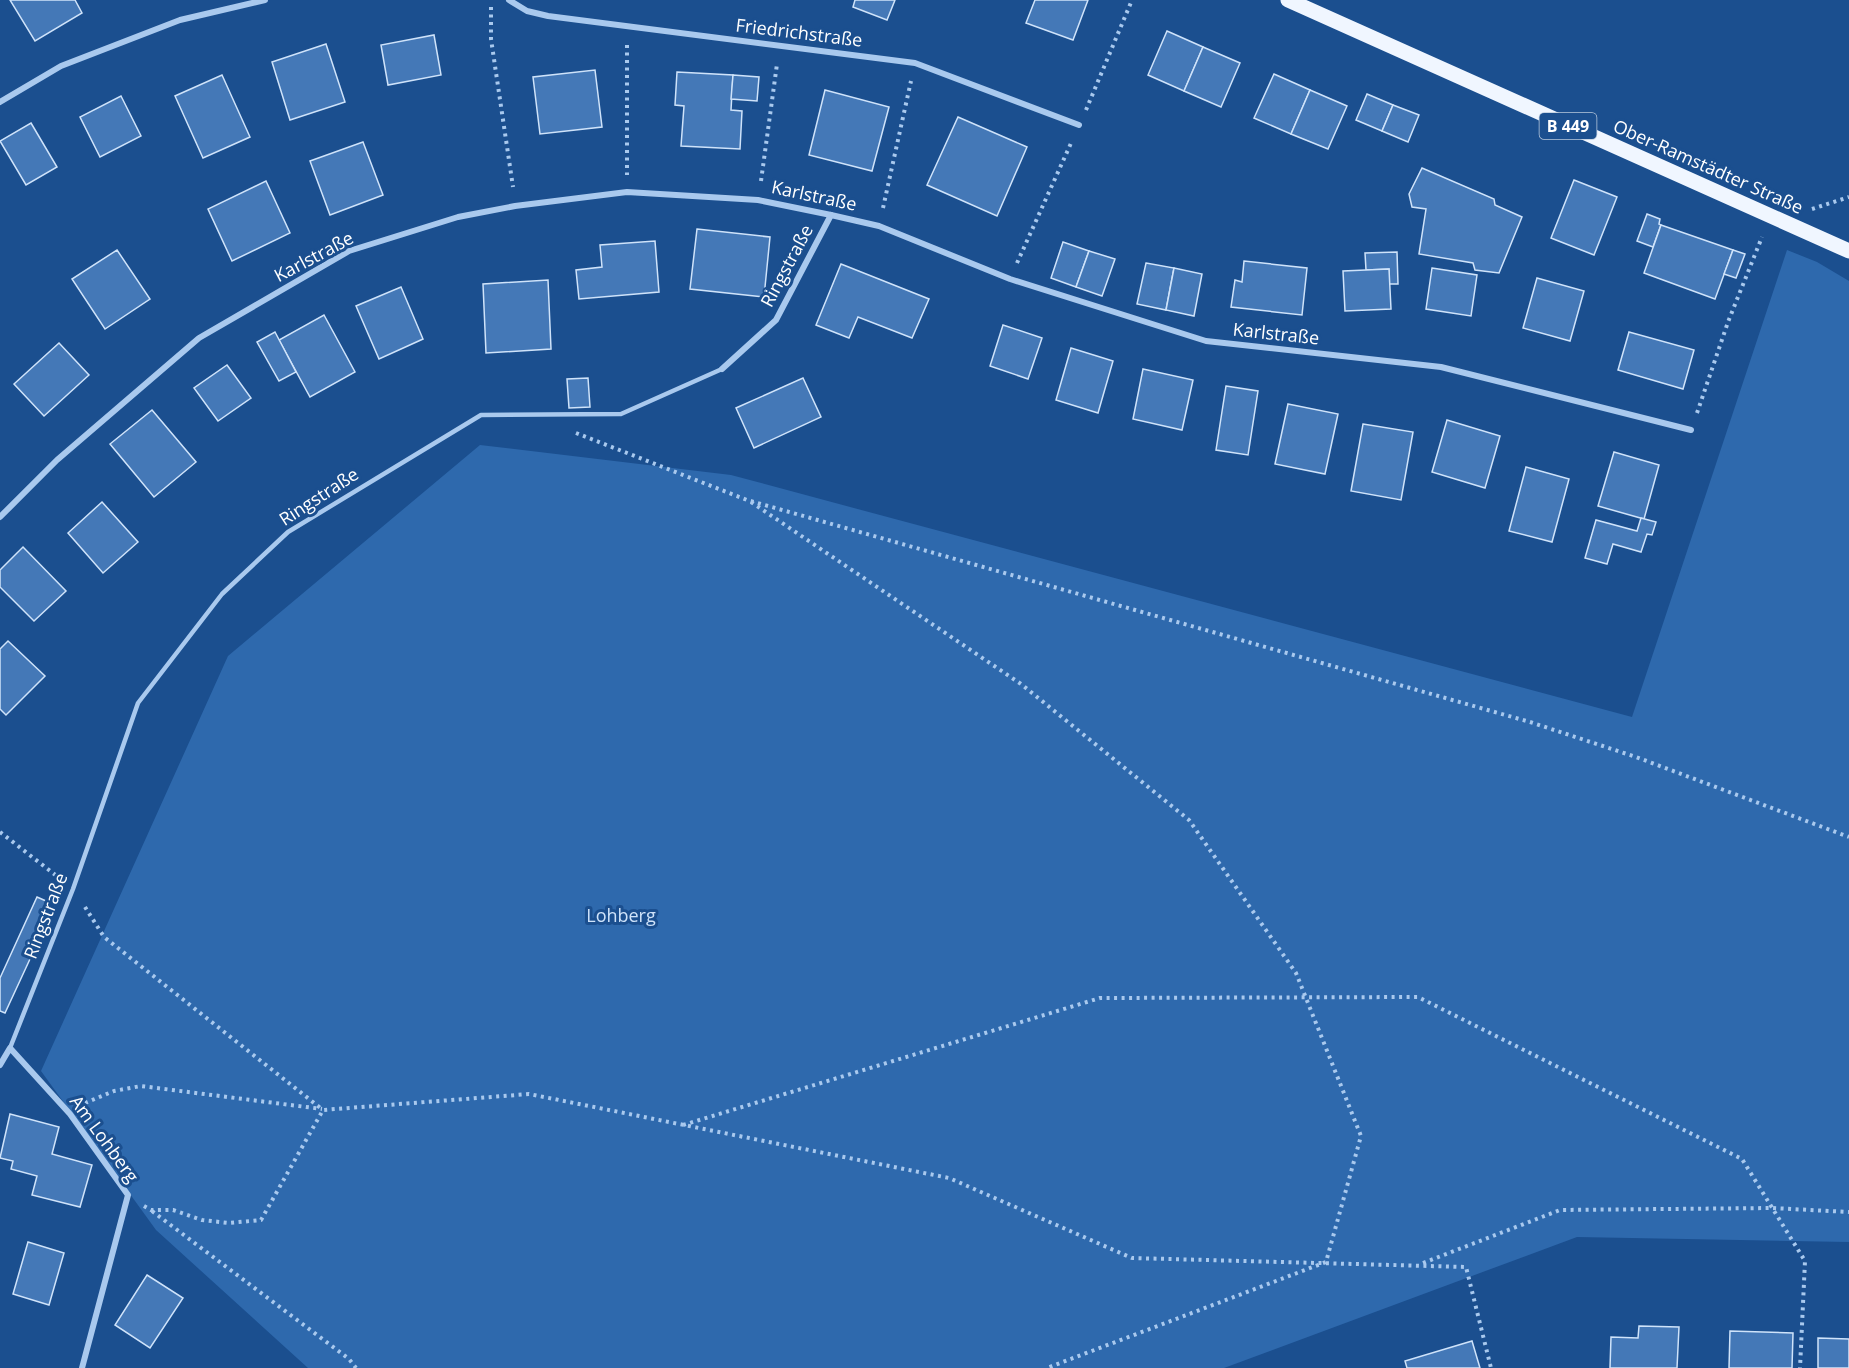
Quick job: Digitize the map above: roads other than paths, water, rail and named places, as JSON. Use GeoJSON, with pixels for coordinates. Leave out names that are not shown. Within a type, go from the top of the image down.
{"type":"FeatureCollection","features":[{"type":"Feature","properties":{"kind":"main road","name":"Ober-Ramstädter Straße"},"geometry":{"type":"LineString","coordinates":[[1288,0],[1849,251]]}},
{"type":"Feature","properties":{"kind":"street"},"geometry":{"type":"LineString","coordinates":[[0,102],[60,66],[180,20],[265,0]]}},
{"type":"Feature","properties":{"kind":"street","name":"Friedrichstraße"},"geometry":{"type":"LineString","coordinates":[[509,0],[527,10],[548,16],[915,63],[1079,125]]}},
{"type":"Feature","properties":{"kind":"street","name":"Karlstraße"},"geometry":{"type":"LineString","coordinates":[[0,517],[57,460],[199,338],[349,251],[458,217],[515,206],[627,192],[758,200],[831,215],[879,226],[1010,279],[1206,341],[1441,367],[1691,430]]}},
{"type":"Feature","properties":{"kind":"street","name":"Ringstraße"},"geometry":{"type":"LineString","coordinates":[[722,369],[776,320],[831,215]]}},
{"type":"Feature","properties":{"kind":"street","name":"Ringstraße"},"geometry":{"type":"LineString","coordinates":[[0,1065],[10,1048]]}},
{"type":"Feature","properties":{"kind":"street","name":"Am Lohberg"},"geometry":{"type":"LineString","coordinates":[[10,1048],[70,1114],[128,1195],[82,1368]]}},
{"type":"Feature","properties":{"kind":"lane","name":"Ringstraße"},"geometry":{"type":"LineString","coordinates":[[10,1048],[73,889],[138,703],[222,594],[288,532],[481,415],[621,414],[722,369]]}},
{"type":"Feature","properties":{"kind":"park label","name":"Lohberg"},"geometry":{"type":"Point","coordinates":[621,916]}}]}
